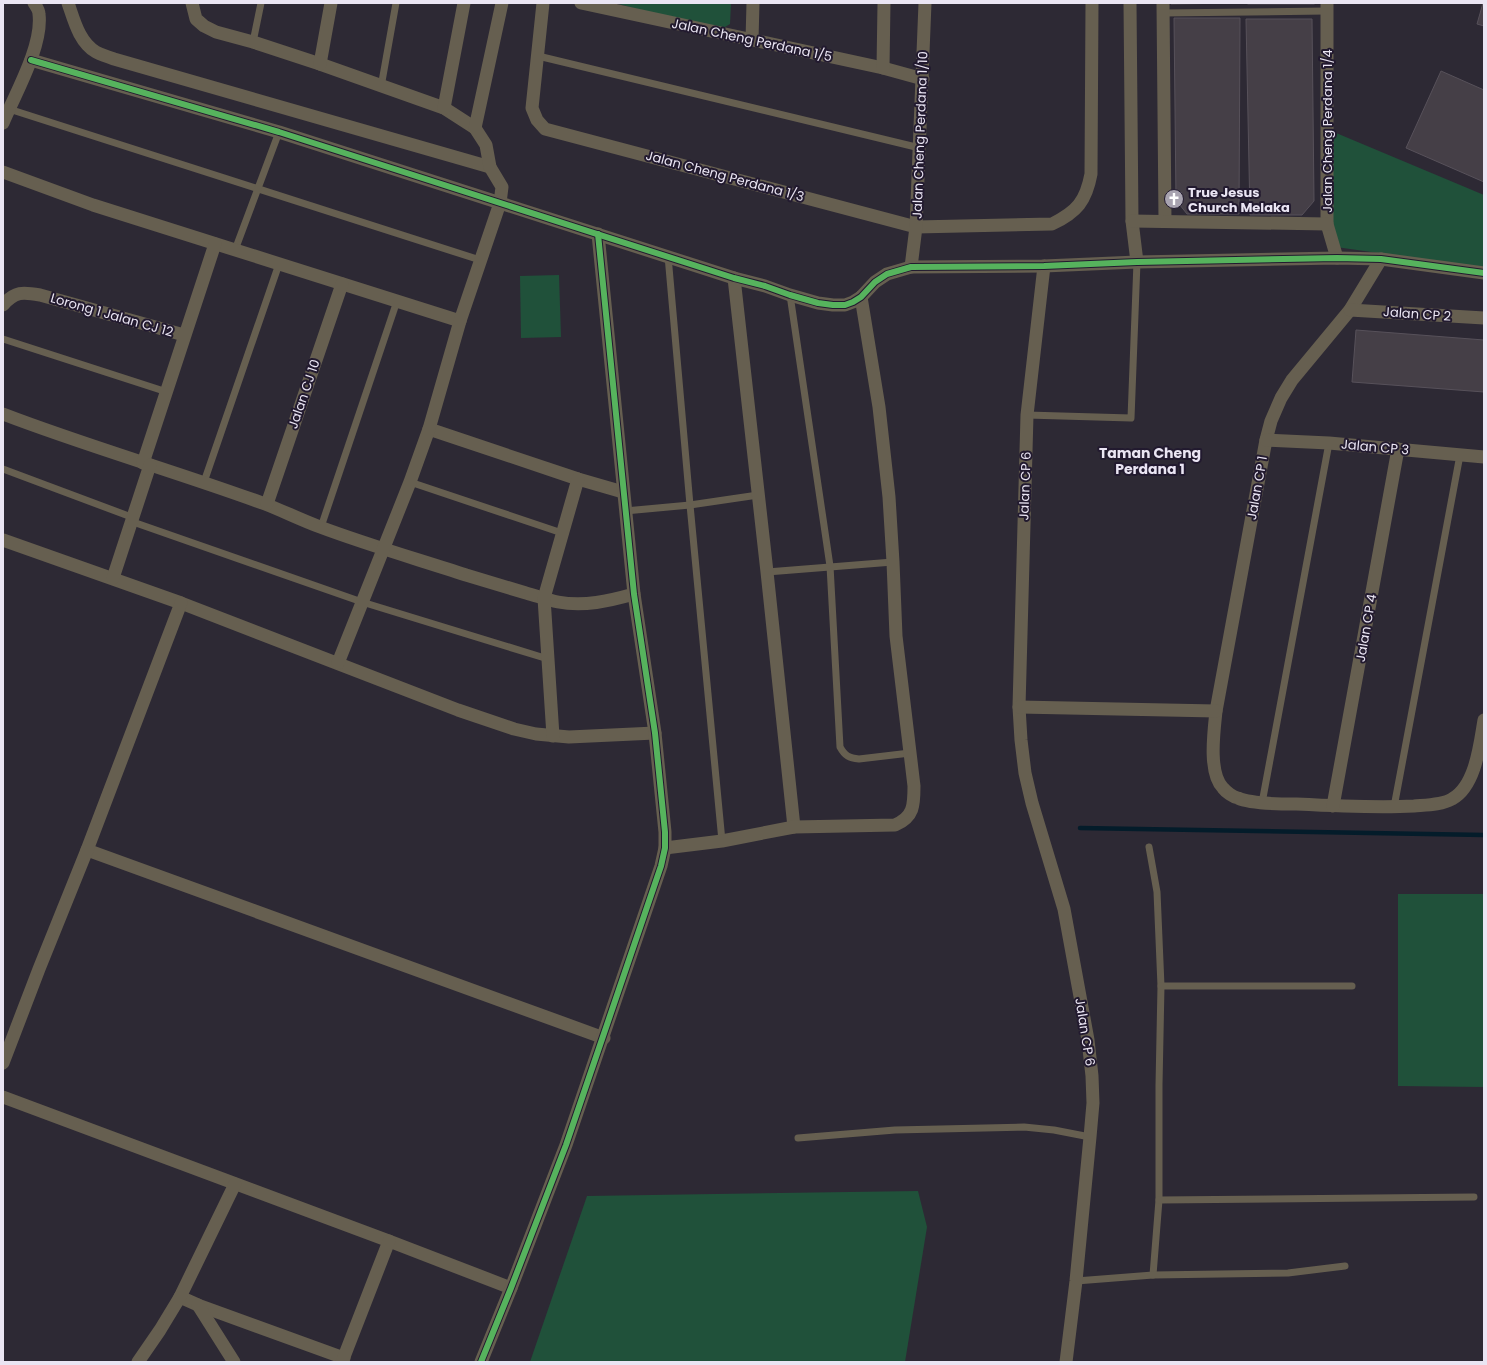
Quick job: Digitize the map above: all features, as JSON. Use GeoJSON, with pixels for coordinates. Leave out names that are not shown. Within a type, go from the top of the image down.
{"type":"FeatureCollection","features":[{"type":"Feature","properties":{"kind":"street"},"geometry":{"type":"LineString","coordinates":[[3,123],[31,60],[39,30],[40,13],[34,3]]}},
{"type":"Feature","properties":{"kind":"street"},"geometry":{"type":"LineString","coordinates":[[68,3],[75,26],[84,41],[95,51],[114,59],[490,167]]}},
{"type":"Feature","properties":{"kind":"street"},"geometry":{"type":"LineString","coordinates":[[192,3],[196,19],[204,26],[216,32],[253,42],[320,64],[380,87],[444,108],[475,128],[486,145],[490,167],[502,187],[500,203],[460,321],[429,429],[410,482],[338,663]]}},
{"type":"Feature","properties":{"kind":"street"},"geometry":{"type":"LineString","coordinates":[[320,64],[331,3]]}},
{"type":"Feature","properties":{"kind":"street"},"geometry":{"type":"LineString","coordinates":[[444,108],[464,3]]}},
{"type":"Feature","properties":{"kind":"street"},"geometry":{"type":"LineString","coordinates":[[475,128],[502,3]]}},
{"type":"Feature","properties":{"kind":"street"},"geometry":{"type":"LineString","coordinates":[[538,56],[543,3]]}},
{"type":"Feature","properties":{"kind":"street","name":"Jalan Cheng Perdana 1/5"},"geometry":{"type":"LineString","coordinates":[[581,3],[883,68],[923,79]]}},
{"type":"Feature","properties":{"kind":"street"},"geometry":{"type":"LineString","coordinates":[[752,40],[753,3]]}},
{"type":"Feature","properties":{"kind":"street"},"geometry":{"type":"LineString","coordinates":[[883,68],[884,3]]}},
{"type":"Feature","properties":{"kind":"street","name":"Jalan Cheng Perdana 1/10"},"geometry":{"type":"LineString","coordinates":[[911,267],[916,227],[925,3]]}},
{"type":"Feature","properties":{"kind":"street","name":"Jalan Cheng Perdana 1/3"},"geometry":{"type":"LineString","coordinates":[[538,56],[532,108],[537,120],[545,129],[916,227],[1052,224],[1075,210],[1084,199],[1091,174],[1092,3]]}},
{"type":"Feature","properties":{"kind":"street"},"geometry":{"type":"LineString","coordinates":[[1130,3],[1132,221],[1137,262]]}},
{"type":"Feature","properties":{"kind":"street","name":"Jalan Cheng Perdana 1/4"},"geometry":{"type":"LineString","coordinates":[[1327,7],[1327,224],[1337,258]]}},
{"type":"Feature","properties":{"kind":"street"},"geometry":{"type":"LineString","coordinates":[[1163,8],[1166,221]]}},
{"type":"Feature","properties":{"kind":"street"},"geometry":{"type":"LineString","coordinates":[[31,60],[279,132],[734,278],[818,303],[845,305],[853,302],[861,297],[875,282],[887,274],[911,267],[1044,266],[1137,262],[1337,258],[1380,259],[1484,273]]}},
{"type":"Feature","properties":{"kind":"street"},"geometry":{"type":"LineString","coordinates":[[3,172],[93,205],[460,321]]}},
{"type":"Feature","properties":{"kind":"street"},"geometry":{"type":"LineString","coordinates":[[1132,221],[1327,224]]}},
{"type":"Feature","properties":{"kind":"street"},"geometry":{"type":"LineString","coordinates":[[481,1362],[512,1288],[566,1145],[604,1038],[661,866],[665,848],[665,832],[655,733],[634,594],[598,234]]}},
{"type":"Feature","properties":{"kind":"street"},"geometry":{"type":"LineString","coordinates":[[114,578],[133,520],[147,464],[184,335],[215,244]]}},
{"type":"Feature","properties":{"kind":"street","name":"Jalan CP 1"},"geometry":{"type":"LineString","coordinates":[[1380,259],[1350,310],[1288,386],[1271,421],[1266,440],[1216,711],[1213,749],[1215,774],[1222,788],[1238,798],[1262,803],[1394,807],[1432,805],[1452,799],[1466,787],[1474,767],[1484,720]]}},
{"type":"Feature","properties":{"kind":"street","name":"Jalan CP 6"},"geometry":{"type":"LineString","coordinates":[[1044,266],[1027,415],[1019,707],[1020,740],[1025,773],[1032,803],[1064,909],[1088,1040],[1092,1076],[1093,1103],[1090,1137],[1076,1281],[1066,1362]]}},
{"type":"Feature","properties":{"kind":"street"},"geometry":{"type":"LineString","coordinates":[[734,278],[794,827]]}},
{"type":"Feature","properties":{"kind":"street","name":"Jalan CJ 10"},"geometry":{"type":"LineString","coordinates":[[267,504],[342,284]]}},
{"type":"Feature","properties":{"kind":"street","name":"Lorong 1 Jalan CJ 12"},"geometry":{"type":"LineString","coordinates":[[3,305],[12,296],[25,292],[40,294],[184,335]]}},
{"type":"Feature","properties":{"kind":"street"},"geometry":{"type":"LineString","coordinates":[[665,848],[722,841],[794,827],[895,826],[904,821],[911,811],[914,800],[914,786],[896,636],[893,562],[888,497],[879,407],[861,297]]}},
{"type":"Feature","properties":{"kind":"street","name":"Jalan CP 2"},"geometry":{"type":"LineString","coordinates":[[1350,310],[1484,318]]}},
{"type":"Feature","properties":{"kind":"street"},"geometry":{"type":"LineString","coordinates":[[3,414],[267,504],[320,527],[488,582],[558,602],[574,604],[590,603],[608,601],[634,594]]}},
{"type":"Feature","properties":{"kind":"street"},"geometry":{"type":"LineString","coordinates":[[429,429],[578,479],[623,492]]}},
{"type":"Feature","properties":{"kind":"street","name":"Jalan CP 3"},"geometry":{"type":"LineString","coordinates":[[1266,440],[1329,443],[1484,457]]}},
{"type":"Feature","properties":{"kind":"street","name":"Jalan CP 4"},"geometry":{"type":"LineString","coordinates":[[1333,806],[1398,449]]}},
{"type":"Feature","properties":{"kind":"street"},"geometry":{"type":"LineString","coordinates":[[553,736],[544,598],[578,479]]}},
{"type":"Feature","properties":{"kind":"street"},"geometry":{"type":"LineString","coordinates":[[3,540],[114,578],[485,720],[514,729],[553,736],[586,737],[655,733]]}},
{"type":"Feature","properties":{"kind":"street"},"geometry":{"type":"LineString","coordinates":[[3,1063],[87,850],[181,603]]}},
{"type":"Feature","properties":{"kind":"street"},"geometry":{"type":"LineString","coordinates":[[1019,707],[1216,711]]}},
{"type":"Feature","properties":{"kind":"street"},"geometry":{"type":"LineString","coordinates":[[87,850],[604,1038]]}},
{"type":"Feature","properties":{"kind":"street"},"geometry":{"type":"LineString","coordinates":[[3,1097],[512,1288]]}},
{"type":"Feature","properties":{"kind":"street"},"geometry":{"type":"LineString","coordinates":[[138,1362],[160,1330],[180,1296],[235,1184]]}},
{"type":"Feature","properties":{"kind":"street"},"geometry":{"type":"LineString","coordinates":[[180,1296],[343,1360],[389,1241]]}},
{"type":"Feature","properties":{"kind":"street"},"geometry":{"type":"LineString","coordinates":[[198,1304],[234,1362]]}},
{"type":"Feature","properties":{"kind":"lane"},"geometry":{"type":"LineString","coordinates":[[253,42],[261,3]]}},
{"type":"Feature","properties":{"kind":"lane"},"geometry":{"type":"LineString","coordinates":[[380,87],[396,3]]}},
{"type":"Feature","properties":{"kind":"lane"},"geometry":{"type":"LineString","coordinates":[[1163,8],[1327,7]]}},
{"type":"Feature","properties":{"kind":"lane"},"geometry":{"type":"LineString","coordinates":[[538,56],[920,148]]}},
{"type":"Feature","properties":{"kind":"lane"},"geometry":{"type":"LineString","coordinates":[[9,109],[480,260]]}},
{"type":"Feature","properties":{"kind":"lane"},"geometry":{"type":"LineString","coordinates":[[235,250],[279,132]]}},
{"type":"Feature","properties":{"kind":"lane"},"geometry":{"type":"LineString","coordinates":[[668,256],[722,841]]}},
{"type":"Feature","properties":{"kind":"lane"},"geometry":{"type":"LineString","coordinates":[[1027,415],[1131,418],[1137,262]]}},
{"type":"Feature","properties":{"kind":"lane"},"geometry":{"type":"LineString","coordinates":[[204,482],[279,264]]}},
{"type":"Feature","properties":{"kind":"lane"},"geometry":{"type":"LineString","coordinates":[[790,295],[830,566],[840,747],[844,754],[850,758],[858,759],[910,753]]}},
{"type":"Feature","properties":{"kind":"lane"},"geometry":{"type":"LineString","coordinates":[[320,527],[397,302]]}},
{"type":"Feature","properties":{"kind":"lane"},"geometry":{"type":"LineString","coordinates":[[3,338],[167,392]]}},
{"type":"Feature","properties":{"kind":"lane"},"geometry":{"type":"LineString","coordinates":[[1262,803],[1329,443]]}},
{"type":"Feature","properties":{"kind":"lane"},"geometry":{"type":"LineString","coordinates":[[1394,807],[1460,455]]}},
{"type":"Feature","properties":{"kind":"lane"},"geometry":{"type":"LineString","coordinates":[[3,469],[133,520],[362,602],[548,659]]}},
{"type":"Feature","properties":{"kind":"lane"},"geometry":{"type":"LineString","coordinates":[[410,482],[562,533]]}},
{"type":"Feature","properties":{"kind":"lane"},"geometry":{"type":"LineString","coordinates":[[625,511],[690,506],[758,495]]}},
{"type":"Feature","properties":{"kind":"lane"},"geometry":{"type":"LineString","coordinates":[[767,572],[893,562]]}},
{"type":"Feature","properties":{"kind":"lane"},"geometry":{"type":"LineString","coordinates":[[1149,847],[1157,892],[1161,986],[1159,1200],[1153,1275]]}},
{"type":"Feature","properties":{"kind":"lane"},"geometry":{"type":"LineString","coordinates":[[1161,986],[1352,986]]}},
{"type":"Feature","properties":{"kind":"lane"},"geometry":{"type":"LineString","coordinates":[[798,1138],[894,1130],[1024,1127],[1054,1130],[1090,1137]]}},
{"type":"Feature","properties":{"kind":"lane"},"geometry":{"type":"LineString","coordinates":[[1159,1200],[1474,1197]]}},
{"type":"Feature","properties":{"kind":"lane"},"geometry":{"type":"LineString","coordinates":[[1076,1281],[1153,1275],[1288,1273],[1344,1266]]}},
{"type":"Feature","properties":{"kind":"green space"},"geometry":{"type":"Polygon","coordinates":[[[615,3],[731,3],[730,24],[718,31],[615,3]]]}},
{"type":"Feature","properties":{"kind":"green space"},"geometry":{"type":"Polygon","coordinates":[[[1329,130],[1484,195],[1484,268],[1329,246],[1329,130]]]}},
{"type":"Feature","properties":{"kind":"green space"},"geometry":{"type":"Polygon","coordinates":[[[559,275],[561,337],[521,338],[520,276],[559,275]]]}},
{"type":"Feature","properties":{"kind":"green space"},"geometry":{"type":"Polygon","coordinates":[[[1398,894],[1484,894],[1484,1087],[1398,1086],[1398,894]]]}},
{"type":"Feature","properties":{"kind":"green space"},"geometry":{"type":"Polygon","coordinates":[[[918,1191],[927,1227],[905,1362],[530,1362],[587,1196],[918,1191]]]}},
{"type":"Feature","properties":{"kind":"building"},"geometry":{"type":"Polygon","coordinates":[[[1171,3],[1237,3],[1171,4],[1171,3]]]}},
{"type":"Feature","properties":{"kind":"building"},"geometry":{"type":"Polygon","coordinates":[[[1314,3],[1314,4],[1248,4],[1314,3]]]}},
{"type":"Feature","properties":{"kind":"building"},"geometry":{"type":"Polygon","coordinates":[[[1484,3],[1484,26],[1477,24],[1484,3]]]}},
{"type":"Feature","properties":{"kind":"building"},"geometry":{"type":"Polygon","coordinates":[[[1174,18],[1240,18],[1239,214],[1187,214],[1176,200],[1174,18]]]}},
{"type":"Feature","properties":{"kind":"building"},"geometry":{"type":"Polygon","coordinates":[[[1246,19],[1312,19],[1314,201],[1302,215],[1250,215],[1246,19]]]}},
{"type":"Feature","properties":{"kind":"building"},"geometry":{"type":"Polygon","coordinates":[[[1441,71],[1484,90],[1484,182],[1406,148],[1441,71]]]}},
{"type":"Feature","properties":{"kind":"building"},"geometry":{"type":"Polygon","coordinates":[[[1356,330],[1484,340],[1484,392],[1352,382],[1356,330]]]}},
{"type":"Feature","properties":{"kind":"waterway"},"geometry":{"type":"LineString","coordinates":[[1080,828],[1484,835]]}},
{"type":"Feature","properties":{"kind":"cycle path"},"geometry":{"type":"LineString","coordinates":[[31,60],[279,132],[734,278],[818,303],[845,305],[853,302],[861,297],[875,282],[887,274],[911,267],[1044,266],[1137,262],[1337,258],[1381,259],[1484,273]]}},
{"type":"Feature","properties":{"kind":"cycle path"},"geometry":{"type":"LineString","coordinates":[[481,1362],[566,1145],[661,866],[665,848],[665,832],[655,733],[634,594],[598,234]]}},
{"type":"Feature","properties":{"kind":"place","name":"True Jesus Church Melaka"},"geometry":{"type":"Point","coordinates":[1174,199]}},
{"type":"Feature","properties":{"kind":"district","name":"Taman Cheng Perdana 1"},"geometry":{"type":"Point","coordinates":[1150,462]}}]}
